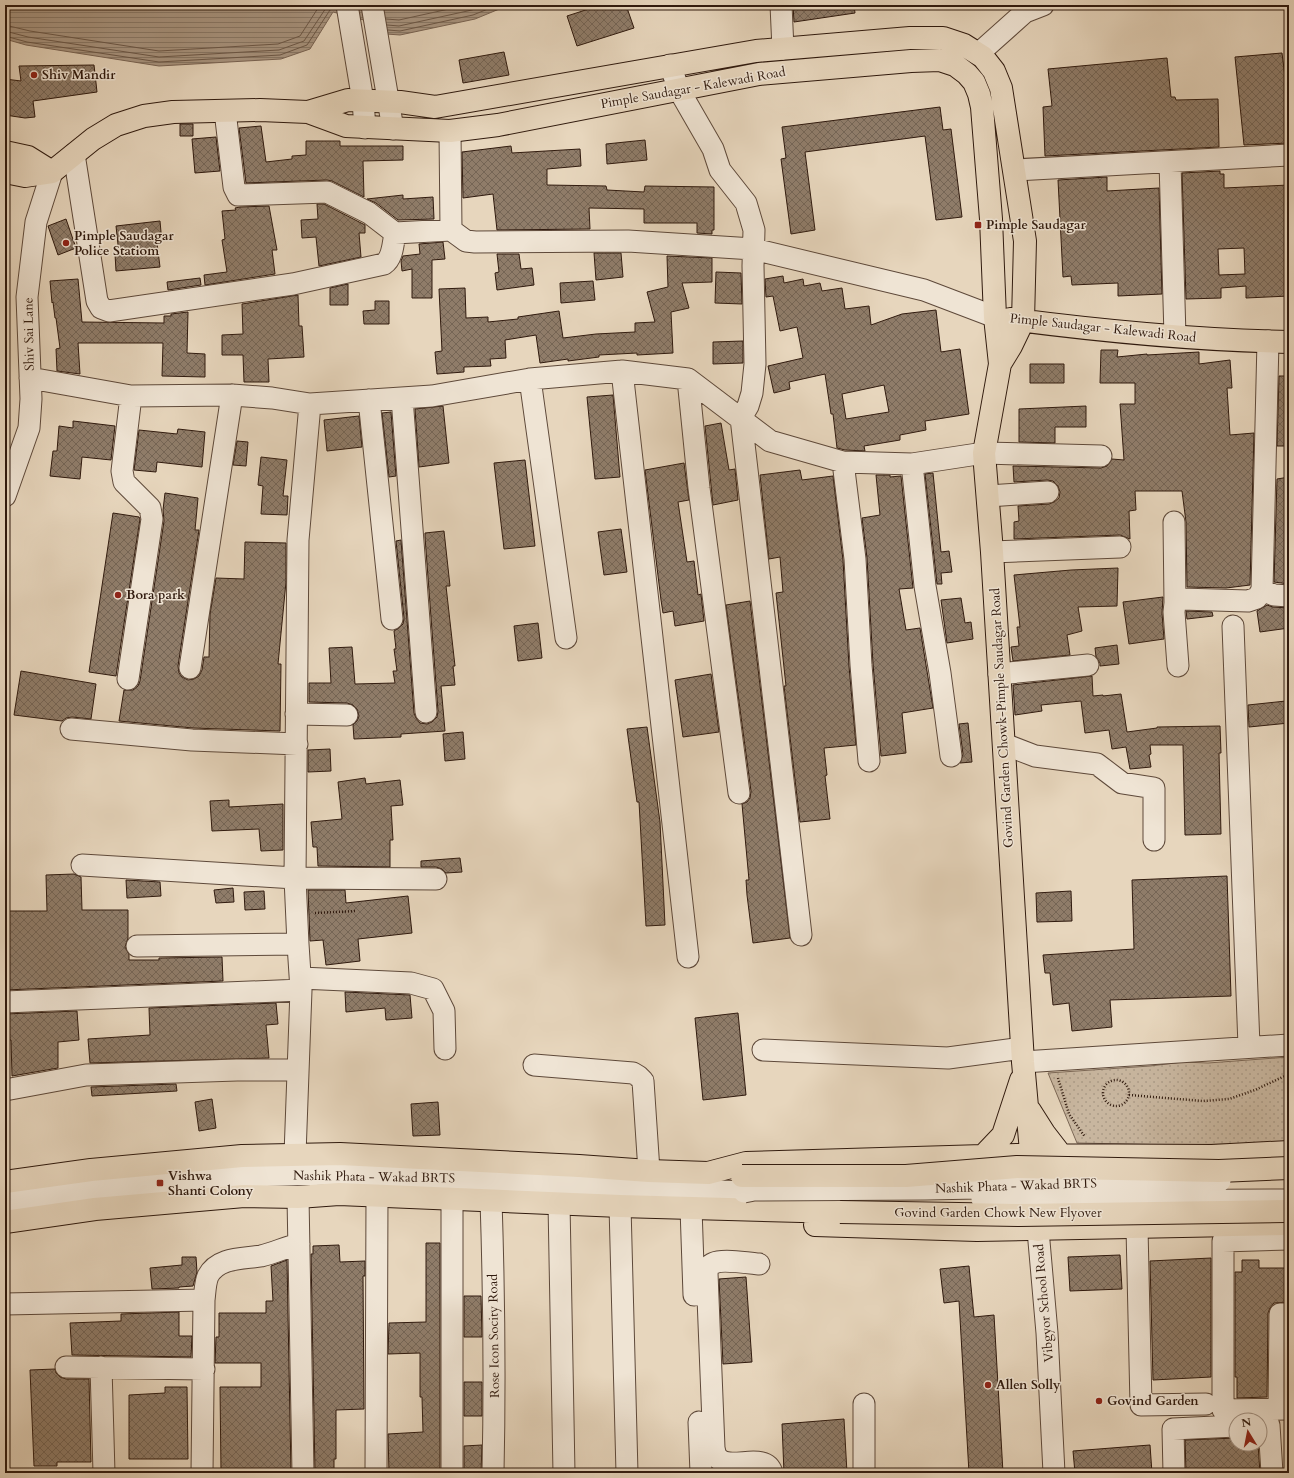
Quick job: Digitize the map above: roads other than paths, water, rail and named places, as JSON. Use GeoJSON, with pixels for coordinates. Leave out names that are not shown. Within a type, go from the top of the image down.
{"type":"FeatureCollection","features":[{"type":"Feature","properties":{"kind":"main road","name":"Pimple Saudagar - Kalewadi Road"},"geometry":{"type":"LineString","coordinates":[[308,112],[348,100],[389,101],[435,107],[756,51],[866,41],[910,38],[943,38],[964,45],[983,57],[994,71],[1001,88],[1025,241],[1023,321]]}},
{"type":"Feature","properties":{"kind":"main road","name":"Pimple Saudagar - Kalewadi Road"},"geometry":{"type":"LineString","coordinates":[[52,172],[93,139],[116,125],[144,116],[173,112],[260,110],[308,112],[346,126],[450,131],[498,125],[759,74],[910,60],[940,60],[955,65],[967,74],[974,82],[982,107],[991,219],[995,317],[1136,333],[1289,342]]}},
{"type":"Feature","properties":{"kind":"main road"},"geometry":{"type":"LineString","coordinates":[[5,152],[28,157],[52,172]]}},
{"type":"Feature","properties":{"kind":"main road"},"geometry":{"type":"LineString","coordinates":[[5,172],[25,176],[52,172]]}},
{"type":"Feature","properties":{"kind":"main road"},"geometry":{"type":"LineString","coordinates":[[995,317],[1000,364]]}},
{"type":"Feature","properties":{"kind":"main road"},"geometry":{"type":"LineString","coordinates":[[1000,364],[1011,346],[1023,321]]}},
{"type":"Feature","properties":{"kind":"main road","name":"Govind Garden Chowk-Pimple Saudagar Road"},"geometry":{"type":"LineString","coordinates":[[1000,364],[984,453],[992,552],[1023,1061],[1038,1230]]}},
{"type":"Feature","properties":{"kind":"main road"},"geometry":{"type":"LineString","coordinates":[[983,1156],[1002,1135],[1023,1061]]}},
{"type":"Feature","properties":{"kind":"main road"},"geometry":{"type":"LineString","coordinates":[[1027,1104],[1044,1133],[1061,1155]]}},
{"type":"Feature","properties":{"kind":"main road"},"geometry":{"type":"LineString","coordinates":[[708,1173],[746,1163],[983,1156],[1212,1156],[1289,1152]]}},
{"type":"Feature","properties":{"kind":"main road"},"geometry":{"type":"LineString","coordinates":[[5,1182],[91,1170],[242,1156],[348,1154],[708,1173],[743,1184],[906,1176],[1016,1167],[1219,1171],[1289,1168]]}},
{"type":"Feature","properties":{"kind":"main road","name":"Govind Garden Chowk New Flyover"},"geometry":{"type":"LineString","coordinates":[[5,1222],[95,1209],[244,1196],[298,1197],[339,1194],[620,1206],[840,1212],[1019,1214],[1288,1212]]}},
{"type":"Feature","properties":{"kind":"main road"},"geometry":{"type":"LineString","coordinates":[[699,1208],[734,1222],[977,1230],[1137,1228],[1288,1212]]}},
{"type":"Feature","properties":{"kind":"street"},"geometry":{"type":"LineString","coordinates":[[347,5],[363,100],[365,128]]}},
{"type":"Feature","properties":{"kind":"street"},"geometry":{"type":"LineString","coordinates":[[372,5],[393,129]]}},
{"type":"Feature","properties":{"kind":"street"},"geometry":{"type":"LineString","coordinates":[[781,5],[782,49]]}},
{"type":"Feature","properties":{"kind":"street"},"geometry":{"type":"LineString","coordinates":[[978,54],[1025,12],[1043,5]]}},
{"type":"Feature","properties":{"kind":"street"},"geometry":{"type":"LineString","coordinates":[[670,65],[679,90],[713,149],[720,170],[746,203],[754,230],[755,364],[752,393],[748,406],[741,418],[801,935]]}},
{"type":"Feature","properties":{"kind":"street"},"geometry":{"type":"LineString","coordinates":[[225,111],[234,187],[238,195],[326,192],[369,213],[395,233],[451,230],[466,240],[475,242],[628,241],[753,249],[924,290],[995,317]]}},
{"type":"Feature","properties":{"kind":"street"},"geometry":{"type":"LineString","coordinates":[[450,131],[451,230]]}},
{"type":"Feature","properties":{"kind":"street"},"geometry":{"type":"LineString","coordinates":[[74,154],[97,301],[101,308],[109,311],[293,284],[384,264],[388,262],[390,257],[395,233]]}},
{"type":"Feature","properties":{"kind":"street"},"geometry":{"type":"LineString","coordinates":[[1014,170],[1289,155]]}},
{"type":"Feature","properties":{"kind":"street"},"geometry":{"type":"LineString","coordinates":[[1170,162],[1175,336]]}},
{"type":"Feature","properties":{"kind":"street","name":"Shiv Sai Lane"},"geometry":{"type":"LineString","coordinates":[[5,496],[29,428],[31,399],[27,297],[36,222],[52,172]]}},
{"type":"Feature","properties":{"kind":"street"},"geometry":{"type":"LineString","coordinates":[[1175,604],[1181,599],[1248,601],[1257,598],[1262,590],[1268,341]]}},
{"type":"Feature","properties":{"kind":"street"},"geometry":{"type":"LineString","coordinates":[[30,378],[131,396],[232,395],[272,398],[310,404],[432,396],[530,379],[622,370],[688,379],[770,441],[843,462],[912,464],[984,453],[1101,456]]}},
{"type":"Feature","properties":{"kind":"street"},"geometry":{"type":"LineString","coordinates":[[622,370],[688,957]]}},
{"type":"Feature","properties":{"kind":"street"},"geometry":{"type":"LineString","coordinates":[[530,379],[566,638]]}},
{"type":"Feature","properties":{"kind":"street"},"geometry":{"type":"LineString","coordinates":[[688,379],[700,496],[739,793]]}},
{"type":"Feature","properties":{"kind":"street"},"geometry":{"type":"LineString","coordinates":[[190,668],[232,395]]}},
{"type":"Feature","properties":{"kind":"street"},"geometry":{"type":"LineString","coordinates":[[128,679],[152,519],[150,508],[124,482],[122,471],[131,396]]}},
{"type":"Feature","properties":{"kind":"street"},"geometry":{"type":"LineString","coordinates":[[402,398],[426,712]]}},
{"type":"Feature","properties":{"kind":"street"},"geometry":{"type":"LineString","coordinates":[[369,400],[392,619]]}},
{"type":"Feature","properties":{"kind":"street"},"geometry":{"type":"LineString","coordinates":[[295,1155],[301,984],[295,878],[298,540],[310,404]]}},
{"type":"Feature","properties":{"kind":"street"},"geometry":{"type":"LineString","coordinates":[[843,462],[855,559],[861,665],[869,761]]}},
{"type":"Feature","properties":{"kind":"street"},"geometry":{"type":"LineString","coordinates":[[912,464],[925,586],[940,673],[951,756]]}},
{"type":"Feature","properties":{"kind":"street"},"geometry":{"type":"LineString","coordinates":[[988,496],[1048,492]]}},
{"type":"Feature","properties":{"kind":"street"},"geometry":{"type":"LineString","coordinates":[[1174,522],[1174,612],[1178,666]]}},
{"type":"Feature","properties":{"kind":"street"},"geometry":{"type":"LineString","coordinates":[[992,552],[1120,547]]}},
{"type":"Feature","properties":{"kind":"street"},"geometry":{"type":"LineString","coordinates":[[1262,590],[1274,595],[1289,596]]}},
{"type":"Feature","properties":{"kind":"street"},"geometry":{"type":"LineString","coordinates":[[1233,626],[1244,1047]]}},
{"type":"Feature","properties":{"kind":"street"},"geometry":{"type":"LineString","coordinates":[[999,674],[1088,665]]}},
{"type":"Feature","properties":{"kind":"street"},"geometry":{"type":"LineString","coordinates":[[296,714],[347,715]]}},
{"type":"Feature","properties":{"kind":"street"},"geometry":{"type":"LineString","coordinates":[[71,729],[192,740],[297,744]]}},
{"type":"Feature","properties":{"kind":"street"},"geometry":{"type":"LineString","coordinates":[[1004,744],[1035,756],[1096,764],[1122,783],[1154,788],[1154,840]]}},
{"type":"Feature","properties":{"kind":"street"},"geometry":{"type":"LineString","coordinates":[[1233,862],[1244,1047]]}},
{"type":"Feature","properties":{"kind":"street"},"geometry":{"type":"LineString","coordinates":[[82,865],[295,878],[436,879]]}},
{"type":"Feature","properties":{"kind":"street"},"geometry":{"type":"LineString","coordinates":[[137,946],[298,944]]}},
{"type":"Feature","properties":{"kind":"street"},"geometry":{"type":"LineString","coordinates":[[5,1002],[301,984],[411,983],[433,989],[444,1011],[445,1048]]}},
{"type":"Feature","properties":{"kind":"street"},"geometry":{"type":"LineString","coordinates":[[763,1050],[1023,1061],[1289,1045]]}},
{"type":"Feature","properties":{"kind":"street"},"geometry":{"type":"LineString","coordinates":[[534,1065],[632,1073],[638,1076],[643,1081],[649,1171]]}},
{"type":"Feature","properties":{"kind":"street"},"geometry":{"type":"LineString","coordinates":[[5,1090],[86,1075],[230,1070],[298,1070]]}},
{"type":"Feature","properties":{"kind":"street","name":"Nashik Phata - Wakad BRTS"},"geometry":{"type":"LineString","coordinates":[[5,1202],[93,1189],[160,1183],[243,1176],[332,1174],[743,1184],[754,1190],[972,1188],[1018,1184],[1219,1181],[1289,1178]]}},
{"type":"Feature","properties":{"kind":"street","name":"Nashik Phata - Wakad BRTS"},"geometry":{"type":"LineString","coordinates":[[743,1184],[763,1196],[866,1199],[1073,1201],[1288,1212]]}},
{"type":"Feature","properties":{"kind":"street"},"geometry":{"type":"LineString","coordinates":[[376,1473],[377,1195]]}},
{"type":"Feature","properties":{"kind":"street"},"geometry":{"type":"LineString","coordinates":[[298,1197],[303,1473]]}},
{"type":"Feature","properties":{"kind":"street"},"geometry":{"type":"LineString","coordinates":[[452,1198],[452,1473]]}},
{"type":"Feature","properties":{"kind":"street","name":"Rose Icon Socity Road"},"geometry":{"type":"LineString","coordinates":[[491,1200],[494,1294],[495,1409],[493,1473]]}},
{"type":"Feature","properties":{"kind":"street"},"geometry":{"type":"LineString","coordinates":[[559,1203],[564,1473]]}},
{"type":"Feature","properties":{"kind":"street"},"geometry":{"type":"LineString","coordinates":[[620,1206],[627,1473]]}},
{"type":"Feature","properties":{"kind":"street"},"geometry":{"type":"LineString","coordinates":[[699,1208],[701,1473]]}},
{"type":"Feature","properties":{"kind":"street"},"geometry":{"type":"LineString","coordinates":[[1137,1228],[1141,1405],[1206,1404]]}},
{"type":"Feature","properties":{"kind":"street","name":"Vibgyor School Road"},"geometry":{"type":"LineString","coordinates":[[1038,1230],[1047,1333],[1054,1473]]}},
{"type":"Feature","properties":{"kind":"street"},"geometry":{"type":"LineString","coordinates":[[1289,1239],[1223,1241],[1223,1410],[1284,1409],[1280,1314],[1289,1314]]}},
{"type":"Feature","properties":{"kind":"street"},"geometry":{"type":"LineString","coordinates":[[202,1473],[204,1300],[208,1276],[218,1265],[232,1260],[276,1252],[285,1247],[299,1244]]}},
{"type":"Feature","properties":{"kind":"street"},"geometry":{"type":"LineString","coordinates":[[759,1264],[720,1262],[714,1263],[708,1267],[714,1448],[716,1455],[720,1460],[727,1462],[764,1463],[771,1468],[772,1473]]}},
{"type":"Feature","properties":{"kind":"street"},"geometry":{"type":"LineString","coordinates":[[5,1304],[204,1300]]}},
{"type":"Feature","properties":{"kind":"street"},"geometry":{"type":"LineString","coordinates":[[66,1367],[204,1369]]}},
{"type":"Feature","properties":{"kind":"street"},"geometry":{"type":"LineString","coordinates":[[101,1367],[104,1473]]}},
{"type":"Feature","properties":{"kind":"street"},"geometry":{"type":"LineString","coordinates":[[864,1404],[864,1473]]}},
{"type":"Feature","properties":{"kind":"street"},"geometry":{"type":"LineString","coordinates":[[1268,1425],[1272,1473]]}},
{"type":"Feature","properties":{"kind":"street"},"geometry":{"type":"LineString","coordinates":[[1174,1473],[1173,1429],[1228,1426]]}},
{"type":"Feature","properties":{"kind":"water"},"geometry":{"type":"Polygon","coordinates":[[[5,5],[509,5],[475,19],[400,35],[373,33],[364,20],[333,12],[310,49],[281,59],[159,66],[26,45],[5,39],[5,5]]]}},
{"type":"Feature","properties":{"kind":"place","name":"Shiv Mandir"},"geometry":{"type":"Point","coordinates":[34,75]}},
{"type":"Feature","properties":{"kind":"place","name":"Pimple Saudagar"},"geometry":{"type":"Point","coordinates":[978,225]}},
{"type":"Feature","properties":{"kind":"place","name":"Pimple Saudagar Police Statiom"},"geometry":{"type":"Point","coordinates":[66,243]}},
{"type":"Feature","properties":{"kind":"place","name":"Bora park"},"geometry":{"type":"Point","coordinates":[118,595]}},
{"type":"Feature","properties":{"kind":"place","name":"Vishwa Shanti Colony"},"geometry":{"type":"Point","coordinates":[160,1183]}},
{"type":"Feature","properties":{"kind":"place","name":"Allen Solly"},"geometry":{"type":"Point","coordinates":[988,1385]}},
{"type":"Feature","properties":{"kind":"place","name":"Govind Garden"},"geometry":{"type":"Point","coordinates":[1099,1401]}}]}
